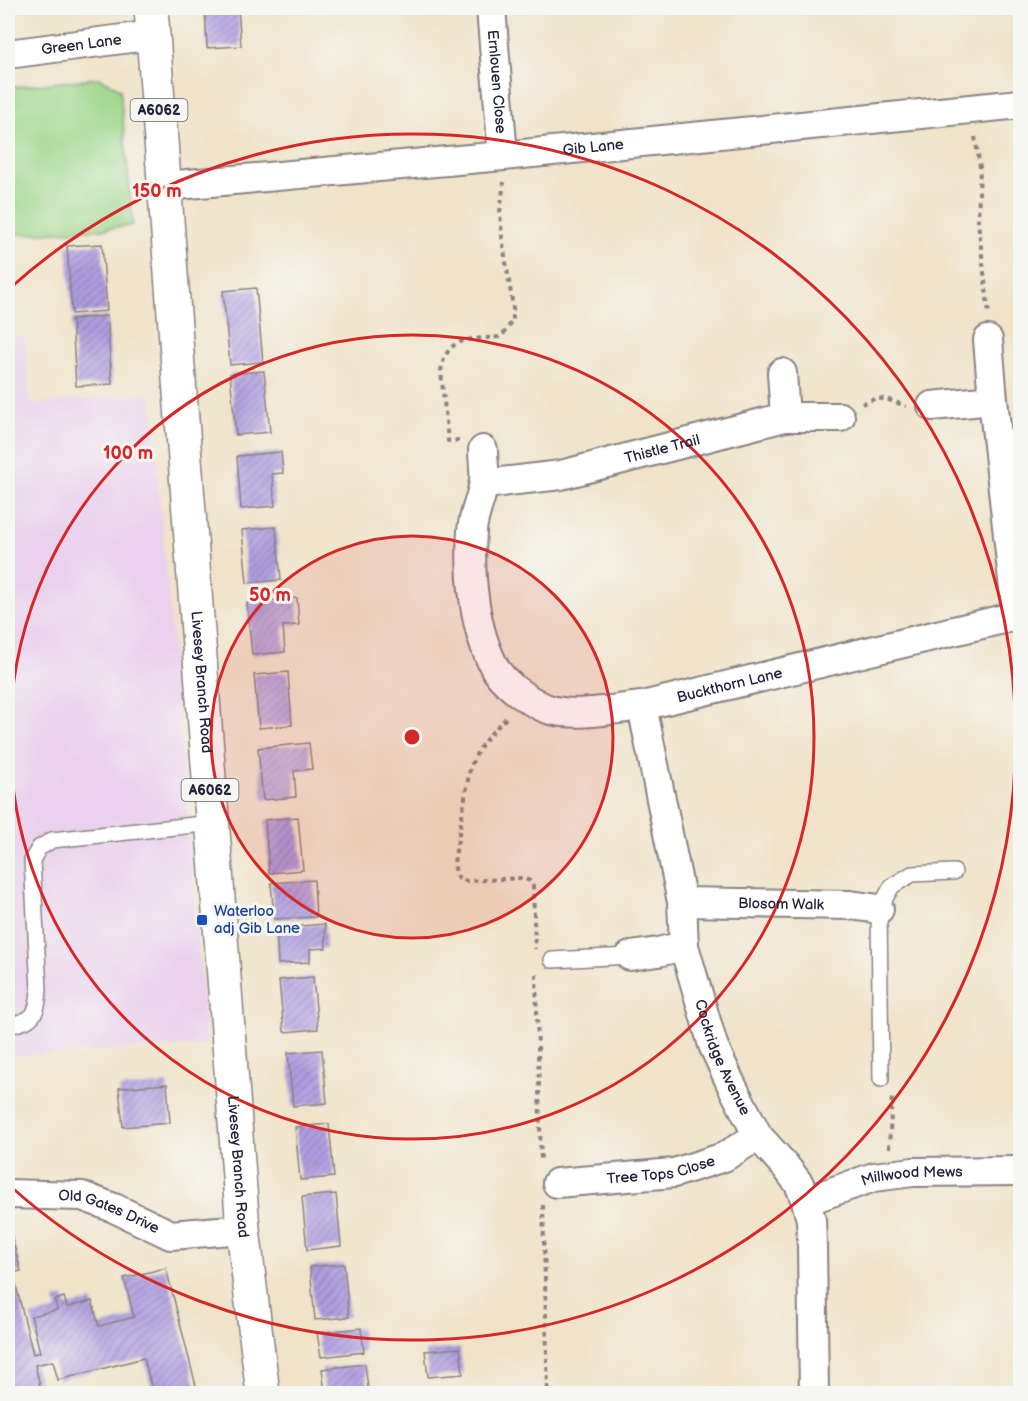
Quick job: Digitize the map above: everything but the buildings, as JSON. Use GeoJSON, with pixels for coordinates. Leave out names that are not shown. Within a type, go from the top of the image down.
{"type":"FeatureCollection","features":[{"type":"Feature","properties":{"kind":"main road","name":"Livesey Branch Road"},"geometry":{"type":"LineString","coordinates":[[152,21],[243,1229],[263,1394]]}},
{"type":"Feature","properties":{"kind":"street","name":"Ernlouen Close"},"geometry":{"type":"LineString","coordinates":[[491,8],[503,156]]}},
{"type":"Feature","properties":{"kind":"street","name":"Green Lane"},"geometry":{"type":"LineString","coordinates":[[8,54],[152,21]]}},
{"type":"Feature","properties":{"kind":"street","name":"Gib Lane"},"geometry":{"type":"LineString","coordinates":[[166,186],[503,156],[1020,104]]}},
{"type":"Feature","properties":{"kind":"street"},"geometry":{"type":"LineString","coordinates":[[988,340],[1019,615]]}},
{"type":"Feature","properties":{"kind":"street"},"geometry":{"type":"LineString","coordinates":[[782,373],[785,417]]}},
{"type":"Feature","properties":{"kind":"street"},"geometry":{"type":"LineString","coordinates":[[932,406],[993,400]]}},
{"type":"Feature","properties":{"kind":"street","name":"Thistle Trail"},"geometry":{"type":"LineString","coordinates":[[484,484],[561,474],[785,417],[840,417]]}},
{"type":"Feature","properties":{"kind":"street"},"geometry":{"type":"LineString","coordinates":[[483,450],[484,484]]}},
{"type":"Feature","properties":{"kind":"street","name":"Buckthorn Lane"},"geometry":{"type":"LineString","coordinates":[[484,484],[472,528],[471,555],[473,587],[486,648],[497,671],[511,687],[549,710],[584,713],[642,706],[1019,615]]}},
{"type":"Feature","properties":{"kind":"street","name":"Cockridge Avenue"},"geometry":{"type":"LineString","coordinates":[[642,706],[682,902],[684,946],[712,1045],[758,1136],[799,1184],[811,1220],[814,1394]]}},
{"type":"Feature","properties":{"kind":"street","name":"Blosom Walk"},"geometry":{"type":"LineString","coordinates":[[682,902],[850,904],[879,909]]}},
{"type":"Feature","properties":{"kind":"street"},"geometry":{"type":"LineString","coordinates":[[630,956],[684,946]]}},
{"type":"Feature","properties":{"kind":"street","name":"Tree Tops Close"},"geometry":{"type":"LineString","coordinates":[[547,1185],[674,1173],[724,1157],[758,1136]]}},
{"type":"Feature","properties":{"kind":"street","name":"Millwood Mews"},"geometry":{"type":"LineString","coordinates":[[806,1201],[874,1177],[888,1175],[913,1172],[1020,1171]]}},
{"type":"Feature","properties":{"kind":"street","name":"Old Gates Drive"},"geometry":{"type":"LineString","coordinates":[[8,1194],[82,1196],[114,1208],[171,1235],[243,1229]]}},
{"type":"Feature","properties":{"kind":"lane"},"geometry":{"type":"LineString","coordinates":[[8,1026],[25,1022],[34,1014],[38,1003],[32,860],[39,848],[52,840],[213,823]]}},
{"type":"Feature","properties":{"kind":"lane"},"geometry":{"type":"LineString","coordinates":[[880,1079],[879,909],[892,886],[912,874],[954,872]]}},
{"type":"Feature","properties":{"kind":"lane"},"geometry":{"type":"LineString","coordinates":[[552,960],[630,956]]}},
{"type":"Feature","properties":{"kind":"path"},"geometry":{"type":"LineString","coordinates":[[971,109],[980,167],[978,222],[990,322],[988,340]]}},
{"type":"Feature","properties":{"kind":"path"},"geometry":{"type":"LineString","coordinates":[[483,450],[482,436],[448,441],[441,370],[451,346],[457,342],[498,336],[504,333],[513,320],[500,212],[505,177],[503,156]]}},
{"type":"Feature","properties":{"kind":"path"},"geometry":{"type":"LineString","coordinates":[[840,417],[872,399],[884,399],[919,411],[932,406]]}},
{"type":"Feature","properties":{"kind":"path"},"geometry":{"type":"LineString","coordinates":[[526,698],[485,738],[476,754],[470,768],[454,863],[459,879],[467,881],[523,878],[530,881],[533,885],[535,956]]}},
{"type":"Feature","properties":{"kind":"path"},"geometry":{"type":"LineString","coordinates":[[536,968],[547,1185],[548,1394]]}},
{"type":"Feature","properties":{"kind":"path"},"geometry":{"type":"LineString","coordinates":[[880,1079],[892,1084],[888,1175]]}},
{"type":"Feature","properties":{"kind":"shaded area"},"geometry":{"type":"Polygon","coordinates":[[[8,335],[24,335],[30,404],[151,394],[207,1045],[8,1056],[8,335]]]}},
{"type":"Feature","properties":{"kind":"green space"},"geometry":{"type":"Polygon","coordinates":[[[99,78],[120,89],[133,225],[11,235],[8,227],[8,88],[99,78]]]}},
{"type":"Feature","properties":{"kind":"place","name":"Waterloo adj Gib Lane"},"geometry":{"type":"Point","coordinates":[202,920]}}]}
